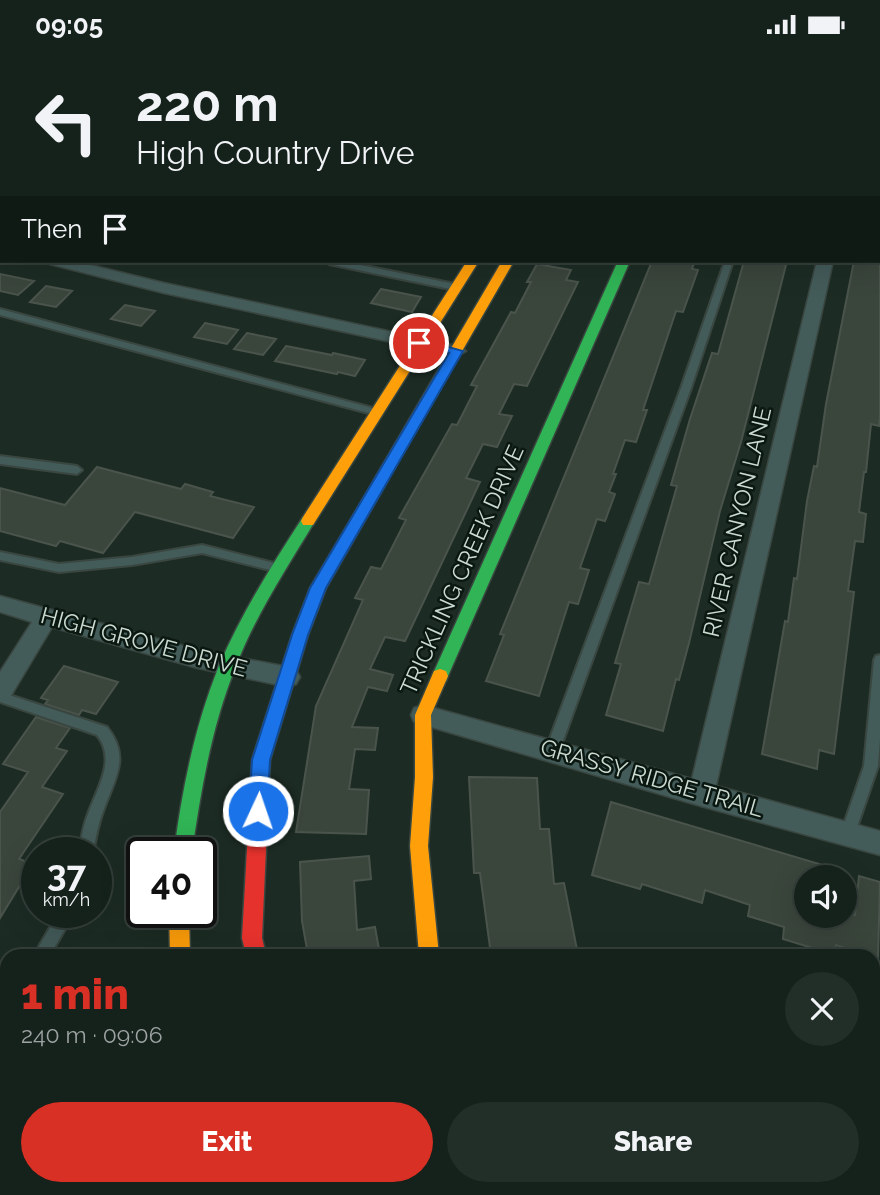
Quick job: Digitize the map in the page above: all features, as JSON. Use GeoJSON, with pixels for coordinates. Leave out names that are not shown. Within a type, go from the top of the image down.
{"type":"FeatureCollection","features":[{"type":"Feature","properties":{"kind":"street"},"geometry":{"type":"LineString","coordinates":[[64,263],[164,288],[457,351]]}},
{"type":"Feature","properties":{"kind":"street"},"geometry":{"type":"LineString","coordinates":[[185,837],[190,801],[228,666],[278,568],[471,263]]}},
{"type":"Feature","properties":{"kind":"street"},"geometry":{"type":"LineString","coordinates":[[255,949],[252,938],[261,760],[300,635],[318,588],[508,263]]}},
{"type":"Feature","properties":{"kind":"street","name":"TRICKLING CREEK DRIVE"},"geometry":{"type":"LineString","coordinates":[[428,949],[419,846],[424,776],[423,715],[620,263]]}},
{"type":"Feature","properties":{"kind":"street","name":"RIVER CANYON LANE"},"geometry":{"type":"LineString","coordinates":[[701,795],[825,263]]}},
{"type":"Feature","properties":{"kind":"street","name":"HIGH GROVE DRIVE"},"geometry":{"type":"LineString","coordinates":[[0,604],[228,666],[288,677]]}},
{"type":"Feature","properties":{"kind":"street"},"geometry":{"type":"LineString","coordinates":[[0,692],[47,617]]}},
{"type":"Feature","properties":{"kind":"street","name":"GRASSY RIDGE TRAIL"},"geometry":{"type":"LineString","coordinates":[[423,715],[553,749],[701,795],[880,843]]}},
{"type":"Feature","properties":{"kind":"street"},"geometry":{"type":"LineString","coordinates":[[179,928],[180,949]]}},
{"type":"Feature","properties":{"kind":"lane"},"geometry":{"type":"LineString","coordinates":[[150,49],[165,49]]}},
{"type":"Feature","properties":{"kind":"lane"},"geometry":{"type":"LineString","coordinates":[[339,263],[455,288]]}},
{"type":"Feature","properties":{"kind":"lane"},"geometry":{"type":"LineString","coordinates":[[553,749],[686,388],[728,263]]}},
{"type":"Feature","properties":{"kind":"lane"},"geometry":{"type":"LineString","coordinates":[[0,312],[376,412]]}},
{"type":"Feature","properties":{"kind":"lane"},"geometry":{"type":"LineString","coordinates":[[0,460],[77,470]]}},
{"type":"Feature","properties":{"kind":"lane"},"geometry":{"type":"LineString","coordinates":[[0,556],[59,568],[132,561],[202,549],[278,568]]}},
{"type":"Feature","properties":{"kind":"lane"},"geometry":{"type":"LineString","coordinates":[[848,833],[871,766],[880,660]]}},
{"type":"Feature","properties":{"kind":"lane"},"geometry":{"type":"LineString","coordinates":[[0,697],[102,731],[112,741],[114,754],[109,777],[89,837]]}},
{"type":"Feature","properties":{"kind":"lane"},"geometry":{"type":"LineString","coordinates":[[46,949],[58,928]]}},
{"type":"Feature","properties":{"kind":"building"},"geometry":{"type":"Polygon","coordinates":[[[651,263],[694,263],[692,269],[698,270],[683,312],[676,311],[643,410],[647,410],[636,442],[625,440],[609,492],[615,494],[605,521],[597,519],[580,568],[589,570],[578,604],[569,602],[539,696],[486,681],[504,635],[500,634],[651,263]]]}},
{"type":"Feature","properties":{"kind":"building"},"geometry":{"type":"Polygon","coordinates":[[[743,263],[786,263],[741,442],[720,511],[689,643],[679,680],[676,679],[663,731],[606,715],[621,664],[615,663],[639,582],[649,584],[677,486],[671,485],[690,419],[712,353],[718,354],[743,263]]]}},
{"type":"Feature","properties":{"kind":"building"},"geometry":{"type":"Polygon","coordinates":[[[854,263],[880,263],[879,426],[871,424],[864,472],[859,512],[866,514],[863,542],[855,541],[848,591],[854,592],[834,754],[819,750],[817,769],[762,754],[785,621],[788,622],[794,578],[797,579],[807,501],[814,466],[817,467],[826,404],[854,263]]]}},
{"type":"Feature","properties":{"kind":"building"},"geometry":{"type":"Polygon","coordinates":[[[537,264],[571,270],[566,280],[578,282],[527,386],[514,384],[499,414],[512,416],[497,447],[483,444],[466,478],[480,482],[405,641],[385,637],[370,669],[393,675],[387,691],[368,687],[352,727],[378,728],[375,750],[355,749],[349,789],[369,790],[366,834],[296,832],[316,706],[363,600],[355,598],[371,567],[381,569],[406,520],[399,518],[452,424],[457,425],[477,386],[471,385],[511,312],[515,313],[537,264]]]}},
{"type":"Feature","properties":{"kind":"building"},"geometry":{"type":"Polygon","coordinates":[[[0,274],[34,281],[18,295],[0,291],[0,274]]]}},
{"type":"Feature","properties":{"kind":"building"},"geometry":{"type":"Polygon","coordinates":[[[46,286],[72,291],[56,307],[30,302],[46,286]]]}},
{"type":"Feature","properties":{"kind":"building"},"geometry":{"type":"Polygon","coordinates":[[[381,289],[421,297],[412,312],[371,303],[381,289]]]}},
{"type":"Feature","properties":{"kind":"building"},"geometry":{"type":"Polygon","coordinates":[[[125,305],[155,311],[141,326],[111,319],[125,305]]]}},
{"type":"Feature","properties":{"kind":"building"},"geometry":{"type":"Polygon","coordinates":[[[205,323],[238,330],[227,344],[194,337],[205,323]]]}},
{"type":"Feature","properties":{"kind":"building"},"geometry":{"type":"Polygon","coordinates":[[[247,333],[276,339],[263,355],[234,349],[247,333]]]}},
{"type":"Feature","properties":{"kind":"building"},"geometry":{"type":"Polygon","coordinates":[[[286,346],[365,360],[355,376],[337,374],[275,361],[286,346]]]}},
{"type":"Feature","properties":{"kind":"building"},"geometry":{"type":"Polygon","coordinates":[[[97,467],[181,489],[185,484],[213,492],[210,496],[254,507],[233,538],[135,512],[103,553],[60,541],[56,546],[0,531],[0,488],[65,505],[97,467]]]}},
{"type":"Feature","properties":{"kind":"building"},"geometry":{"type":"Polygon","coordinates":[[[64,666],[118,682],[96,714],[82,710],[79,715],[45,704],[48,700],[41,698],[64,666]]]}},
{"type":"Feature","properties":{"kind":"building"},"geometry":{"type":"Polygon","coordinates":[[[36,717],[70,728],[56,748],[67,751],[42,787],[63,794],[34,837],[21,837],[21,884],[0,918],[0,812],[28,772],[3,764],[36,717]]]}},
{"type":"Feature","properties":{"kind":"building"},"geometry":{"type":"Polygon","coordinates":[[[469,777],[537,778],[540,829],[549,829],[554,884],[564,883],[577,949],[490,949],[480,873],[474,873],[469,777]]]}},
{"type":"Feature","properties":{"kind":"building"},"geometry":{"type":"Polygon","coordinates":[[[611,802],[822,865],[794,865],[794,928],[857,928],[859,876],[880,882],[878,949],[848,949],[836,945],[836,949],[816,949],[783,939],[784,927],[748,916],[750,905],[705,890],[702,903],[642,884],[640,889],[592,875],[611,802]]]}},
{"type":"Feature","properties":{"kind":"building"},"geometry":{"type":"Polygon","coordinates":[[[369,856],[371,879],[354,881],[357,930],[375,927],[379,949],[307,949],[302,921],[300,862],[369,856]]]}},
{"type":"Feature","properties":{"kind":"traffic: fast"},"geometry":{"type":"LineString","coordinates":[[440,676],[623,263]]}},
{"type":"Feature","properties":{"kind":"traffic: fast"},"geometry":{"type":"LineString","coordinates":[[185,837],[200,757],[212,710],[228,665],[255,610],[308,521]]}},
{"type":"Feature","properties":{"kind":"traffic: slow"},"geometry":{"type":"LineString","coordinates":[[308,521],[472,263]]}},
{"type":"Feature","properties":{"kind":"traffic: slow"},"geometry":{"type":"LineString","coordinates":[[381,480],[507,263]]}},
{"type":"Feature","properties":{"kind":"traffic: slow"},"geometry":{"type":"LineString","coordinates":[[428,949],[419,846],[424,777],[423,715],[440,676]]}},
{"type":"Feature","properties":{"kind":"traffic: slow"},"geometry":{"type":"LineString","coordinates":[[179,928],[180,949]]}},
{"type":"Feature","properties":{"kind":"traffic: jam"},"geometry":{"type":"LineString","coordinates":[[255,949],[252,938],[261,760],[300,635],[318,588],[381,480]]}},
{"type":"Feature","properties":{"kind":"route"},"geometry":{"type":"LineString","coordinates":[[258,811],[261,760],[300,635],[318,588],[457,351],[419,343]]}}]}
